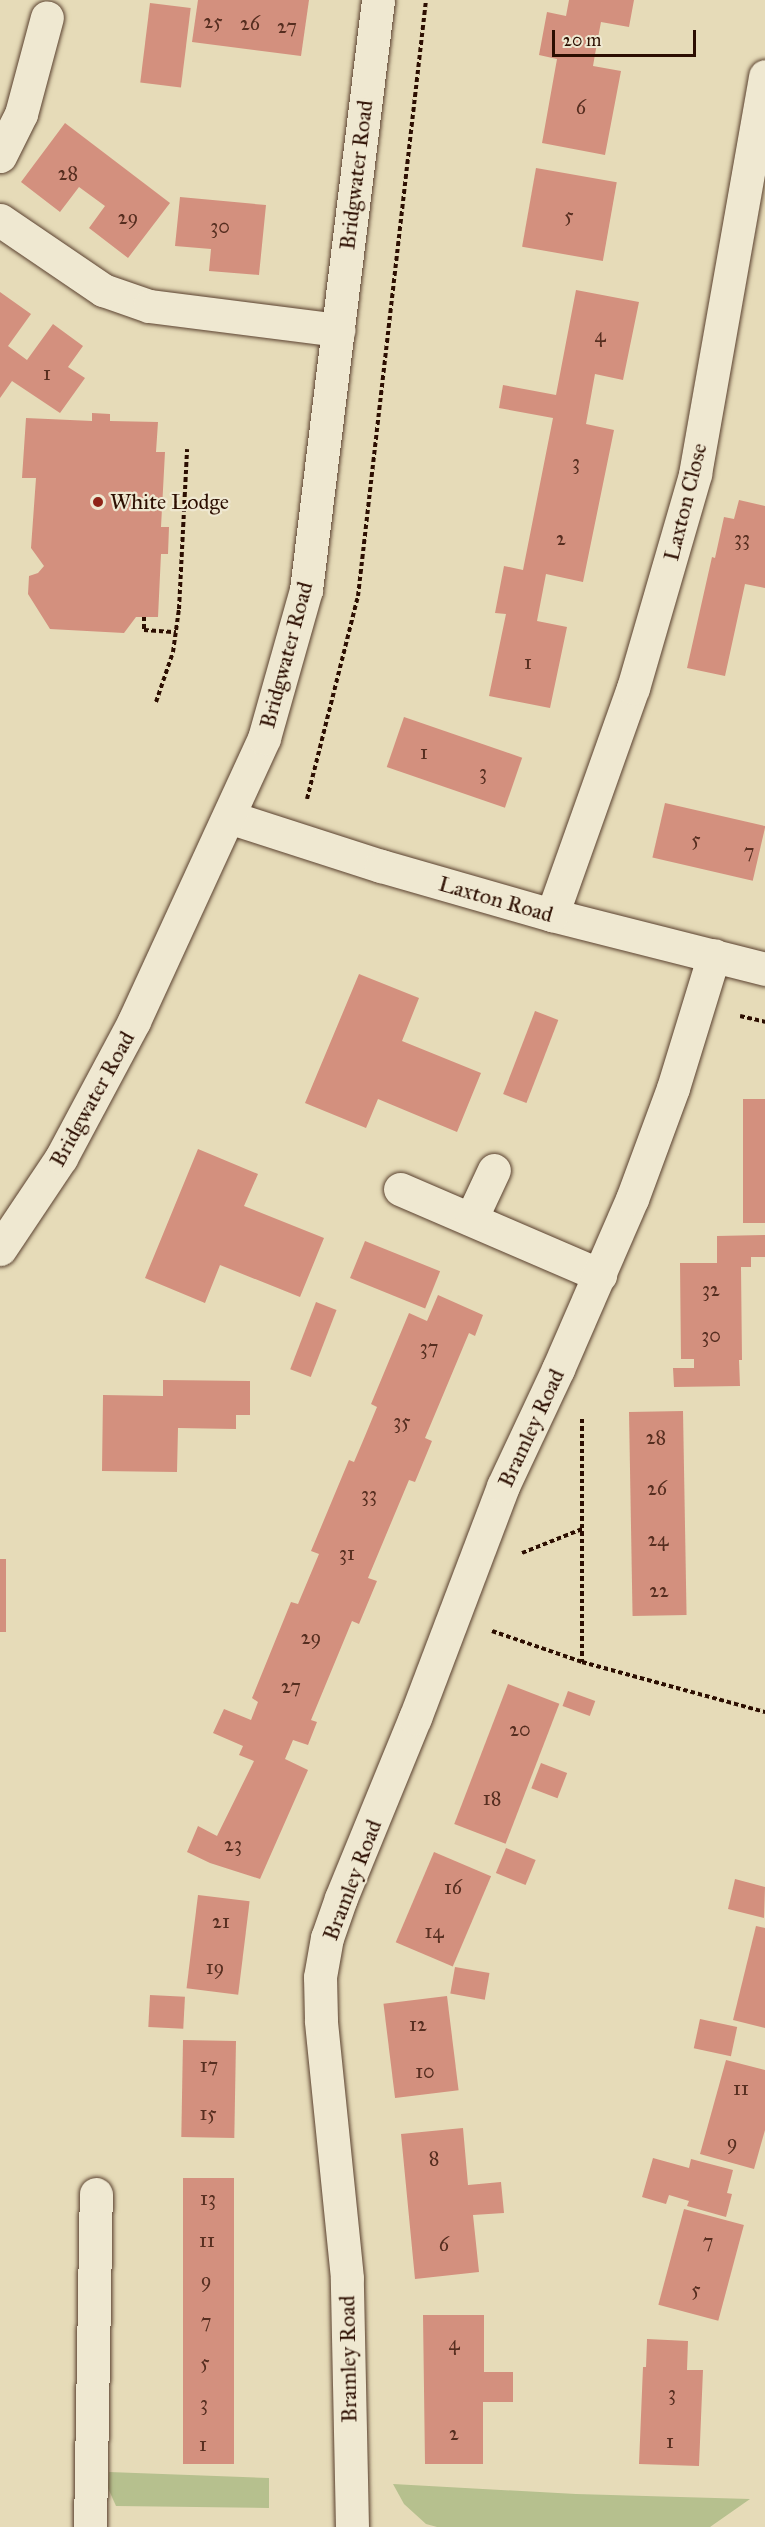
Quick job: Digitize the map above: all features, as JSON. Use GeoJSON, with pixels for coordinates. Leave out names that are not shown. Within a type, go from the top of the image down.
{"type":"FeatureCollection","features":[{"type":"Feature","properties":{"kind":"street","name":"Bridgwater Road"},"geometry":{"type":"LineString","coordinates":[[0,1249],[61,1158],[134,1021],[264,738],[306,590],[378,0]]}},
{"type":"Feature","properties":{"kind":"street"},"geometry":{"type":"LineString","coordinates":[[0,156],[21,114],[47,17]]}},
{"type":"Feature","properties":{"kind":"street","name":"Laxton Close"},"geometry":{"type":"LineString","coordinates":[[552,915],[633,688],[696,474],[765,76]]}},
{"type":"Feature","properties":{"kind":"street"},"geometry":{"type":"LineString","coordinates":[[0,220],[103,290],[149,306],[243,320],[338,330]]}},
{"type":"Feature","properties":{"kind":"street","name":"Laxton Road"},"geometry":{"type":"LineString","coordinates":[[229,817],[381,866],[552,915],[765,969]]}},
{"type":"Feature","properties":{"kind":"street","name":"Bramley Road"},"geometry":{"type":"LineString","coordinates":[[352,2527],[346,2278],[321,2020],[320,1977],[327,1938],[340,1898],[370,1832],[454,1619],[503,1486],[600,1275],[673,1088],[714,955]]}},
{"type":"Feature","properties":{"kind":"street"},"geometry":{"type":"LineString","coordinates":[[471,1219],[494,1170]]}},
{"type":"Feature","properties":{"kind":"street"},"geometry":{"type":"LineString","coordinates":[[400,1189],[600,1275]]}},
{"type":"Feature","properties":{"kind":"street"},"geometry":{"type":"LineString","coordinates":[[90,2527],[96,2194]]}},
{"type":"Feature","properties":{"kind":"path"},"geometry":{"type":"LineString","coordinates":[[298,838],[358,596],[426,0]]}},
{"type":"Feature","properties":{"kind":"path"},"geometry":{"type":"LineString","coordinates":[[156,702],[173,652],[179,609],[187,449]]}},
{"type":"Feature","properties":{"kind":"path"},"geometry":{"type":"LineString","coordinates":[[144,617],[144,630],[176,632]]}},
{"type":"Feature","properties":{"kind":"path"},"geometry":{"type":"LineString","coordinates":[[582,1413],[582,1662]]}},
{"type":"Feature","properties":{"kind":"path"},"geometry":{"type":"LineString","coordinates":[[518,1555],[582,1529]]}},
{"type":"Feature","properties":{"kind":"path"},"geometry":{"type":"LineString","coordinates":[[454,1619],[582,1662],[765,1712]]}},
{"type":"Feature","properties":{"kind":"green space"},"geometry":{"type":"Polygon","coordinates":[[[109,2472],[269,2478],[269,2508],[116,2506],[108,2488],[109,2472]]]}},
{"type":"Feature","properties":{"kind":"green space"},"geometry":{"type":"Polygon","coordinates":[[[393,2484],[576,2494],[750,2499],[710,2527],[437,2527],[426,2524],[404,2504],[393,2484]]]}},
{"type":"Feature","properties":{"kind":"building"},"geometry":{"type":"Polygon","coordinates":[[[198,0],[309,0],[301,56],[192,42],[198,0]]]}},
{"type":"Feature","properties":{"kind":"building"},"geometry":{"type":"Polygon","coordinates":[[[569,0],[634,0],[629,27],[601,22],[597,43],[593,66],[621,71],[605,155],[542,143],[557,59],[539,55],[547,12],[566,16],[569,0]]]}},
{"type":"Feature","properties":{"kind":"building"},"geometry":{"type":"Polygon","coordinates":[[[150,3],[191,8],[181,87],[140,82],[150,3]]]}},
{"type":"Feature","properties":{"kind":"building"},"geometry":{"type":"Polygon","coordinates":[[[65,123],[170,203],[128,258],[89,228],[105,206],[79,187],[60,212],[21,182],[65,123]]]}},
{"type":"Feature","properties":{"kind":"building"},"geometry":{"type":"Polygon","coordinates":[[[536,168],[617,182],[603,261],[522,247],[536,168]]]}},
{"type":"Feature","properties":{"kind":"building"},"geometry":{"type":"Polygon","coordinates":[[[180,197],[266,205],[259,275],[209,271],[211,249],[175,246],[180,197]]]}},
{"type":"Feature","properties":{"kind":"building"},"geometry":{"type":"Polygon","coordinates":[[[576,290],[639,302],[623,380],[595,374],[586,424],[614,430],[583,582],[546,574],[537,621],[567,627],[550,708],[489,696],[506,614],[495,613],[504,566],[523,570],[553,418],[499,408],[503,385],[556,395],[576,290]]]}},
{"type":"Feature","properties":{"kind":"building"},"geometry":{"type":"Polygon","coordinates":[[[0,292],[31,314],[8,346],[27,360],[53,324],[83,346],[68,367],[85,378],[60,413],[12,381],[0,398],[0,292]]]}},
{"type":"Feature","properties":{"kind":"building","name":"White Lodge"},"geometry":{"type":"Polygon","coordinates":[[[92,413],[110,414],[110,421],[158,422],[156,452],[165,452],[161,527],[169,527],[168,554],[161,554],[158,617],[136,617],[124,633],[50,629],[28,594],[29,576],[38,573],[44,566],[31,548],[36,478],[22,478],[26,418],[92,421],[92,413]]]}},
{"type":"Feature","properties":{"kind":"building"},"geometry":{"type":"Polygon","coordinates":[[[739,500],[765,506],[765,588],[745,584],[725,676],[687,668],[712,557],[715,558],[724,517],[734,519],[739,500]]]}},
{"type":"Feature","properties":{"kind":"building"},"geometry":{"type":"Polygon","coordinates":[[[404,717],[522,758],[505,808],[387,767],[404,717]]]}},
{"type":"Feature","properties":{"kind":"building"},"geometry":{"type":"Polygon","coordinates":[[[665,803],[765,826],[753,881],[652,858],[665,803]]]}},
{"type":"Feature","properties":{"kind":"building"},"geometry":{"type":"Polygon","coordinates":[[[359,974],[419,998],[402,1041],[481,1073],[457,1132],[378,1099],[366,1128],[305,1103],[359,974]]]}},
{"type":"Feature","properties":{"kind":"building"},"geometry":{"type":"Polygon","coordinates":[[[535,1011],[558,1020],[526,1103],[503,1094],[535,1011]]]}},
{"type":"Feature","properties":{"kind":"building"},"geometry":{"type":"Polygon","coordinates":[[[743,1099],[765,1099],[765,1223],[743,1223],[743,1099]]]}},
{"type":"Feature","properties":{"kind":"building"},"geometry":{"type":"Polygon","coordinates":[[[198,1149],[258,1174],[244,1206],[324,1238],[300,1297],[220,1265],[205,1303],[145,1278],[198,1149]]]}},
{"type":"Feature","properties":{"kind":"building"},"geometry":{"type":"Polygon","coordinates":[[[765,1235],[765,1257],[751,1257],[751,1267],[741,1267],[740,1386],[674,1387],[673,1368],[694,1368],[694,1359],[681,1359],[680,1263],[717,1263],[717,1236],[765,1235]]]}},
{"type":"Feature","properties":{"kind":"building"},"geometry":{"type":"Polygon","coordinates":[[[365,1241],[440,1271],[425,1308],[350,1278],[365,1241]]]}},
{"type":"Feature","properties":{"kind":"building"},"geometry":{"type":"Polygon","coordinates":[[[438,1295],[483,1315],[475,1336],[469,1333],[425,1438],[432,1441],[415,1482],[409,1480],[368,1578],[377,1581],[359,1624],[352,1621],[311,1720],[317,1722],[308,1745],[293,1740],[285,1759],[308,1770],[260,1879],[210,1863],[187,1852],[198,1826],[217,1836],[254,1761],[239,1755],[243,1746],[213,1733],[224,1709],[251,1720],[258,1702],[252,1698],[291,1602],[298,1604],[319,1554],[311,1551],[349,1460],[354,1462],[377,1407],[371,1404],[409,1313],[427,1321],[438,1295]]]}},
{"type":"Feature","properties":{"kind":"building"},"geometry":{"type":"Polygon","coordinates":[[[316,1302],[337,1310],[311,1377],[290,1369],[316,1302]]]}},
{"type":"Feature","properties":{"kind":"building"},"geometry":{"type":"Polygon","coordinates":[[[163,1380],[250,1381],[250,1415],[236,1415],[236,1429],[178,1428],[177,1472],[102,1471],[103,1395],[163,1396],[163,1380]]]}},
{"type":"Feature","properties":{"kind":"building"},"geometry":{"type":"Polygon","coordinates":[[[683,1411],[687,1615],[633,1616],[629,1412],[683,1411]]]}},
{"type":"Feature","properties":{"kind":"building"},"geometry":{"type":"Polygon","coordinates":[[[0,1559],[6,1559],[6,1632],[0,1632],[0,1559]]]}},
{"type":"Feature","properties":{"kind":"building"},"geometry":{"type":"Polygon","coordinates":[[[508,1684],[559,1704],[506,1844],[454,1824],[508,1684]]]}},
{"type":"Feature","properties":{"kind":"building"},"geometry":{"type":"Polygon","coordinates":[[[568,1691],[595,1701],[590,1716],[563,1706],[568,1691]]]}},
{"type":"Feature","properties":{"kind":"building"},"geometry":{"type":"Polygon","coordinates":[[[541,1763],[567,1773],[557,1798],[531,1788],[541,1763]]]}},
{"type":"Feature","properties":{"kind":"building"},"geometry":{"type":"Polygon","coordinates":[[[506,1848],[536,1860],[526,1885],[496,1873],[506,1848]]]}},
{"type":"Feature","properties":{"kind":"building"},"geometry":{"type":"Polygon","coordinates":[[[434,1852],[491,1876],[453,1966],[396,1942],[434,1852]]]}},
{"type":"Feature","properties":{"kind":"building"},"geometry":{"type":"Polygon","coordinates":[[[735,1879],[765,1887],[764,1918],[728,1909],[735,1879]]]}},
{"type":"Feature","properties":{"kind":"building"},"geometry":{"type":"Polygon","coordinates":[[[198,1895],[250,1901],[238,1995],[187,1988],[198,1895]]]}},
{"type":"Feature","properties":{"kind":"building"},"geometry":{"type":"Polygon","coordinates":[[[756,1926],[765,1928],[765,2028],[733,2020],[756,1926]]]}},
{"type":"Feature","properties":{"kind":"building"},"geometry":{"type":"Polygon","coordinates":[[[455,1967],[489,1973],[485,2000],[450,1994],[455,1967]]]}},
{"type":"Feature","properties":{"kind":"building"},"geometry":{"type":"Polygon","coordinates":[[[150,1995],[185,1997],[183,2029],[148,2027],[150,1995]]]}},
{"type":"Feature","properties":{"kind":"building"},"geometry":{"type":"Polygon","coordinates":[[[447,1996],[459,2090],[395,2098],[383,2004],[447,1996]]]}},
{"type":"Feature","properties":{"kind":"building"},"geometry":{"type":"Polygon","coordinates":[[[700,2019],[737,2027],[731,2056],[694,2048],[700,2019]]]}},
{"type":"Feature","properties":{"kind":"building"},"geometry":{"type":"Polygon","coordinates":[[[183,2040],[236,2041],[234,2138],[181,2137],[183,2040]]]}},
{"type":"Feature","properties":{"kind":"building"},"geometry":{"type":"Polygon","coordinates":[[[726,2060],[765,2070],[765,2130],[754,2169],[700,2154],[726,2060]]]}},
{"type":"Feature","properties":{"kind":"building"},"geometry":{"type":"Polygon","coordinates":[[[463,2128],[468,2185],[501,2182],[504,2213],[473,2215],[479,2272],[415,2279],[401,2134],[463,2128]]]}},
{"type":"Feature","properties":{"kind":"building"},"geometry":{"type":"Polygon","coordinates":[[[653,2158],[689,2168],[691,2159],[733,2170],[727,2193],[732,2194],[726,2217],[687,2206],[689,2201],[669,2195],[666,2204],[642,2197],[653,2158]]]}},
{"type":"Feature","properties":{"kind":"building"},"geometry":{"type":"Polygon","coordinates":[[[183,2178],[234,2178],[234,2464],[183,2464],[183,2178]]]}},
{"type":"Feature","properties":{"kind":"building"},"geometry":{"type":"Polygon","coordinates":[[[684,2209],[744,2225],[718,2321],[658,2305],[684,2209]]]}},
{"type":"Feature","properties":{"kind":"building"},"geometry":{"type":"Polygon","coordinates":[[[423,2315],[484,2315],[484,2372],[513,2372],[513,2402],[483,2402],[483,2464],[425,2464],[423,2315]]]}},
{"type":"Feature","properties":{"kind":"building"},"geometry":{"type":"Polygon","coordinates":[[[647,2339],[688,2341],[687,2370],[703,2370],[699,2466],[639,2464],[643,2367],[646,2367],[647,2339]]]}},
{"type":"Feature","properties":{"kind":"place","name":"White Lodge"},"geometry":{"type":"Point","coordinates":[98,502]}}]}
